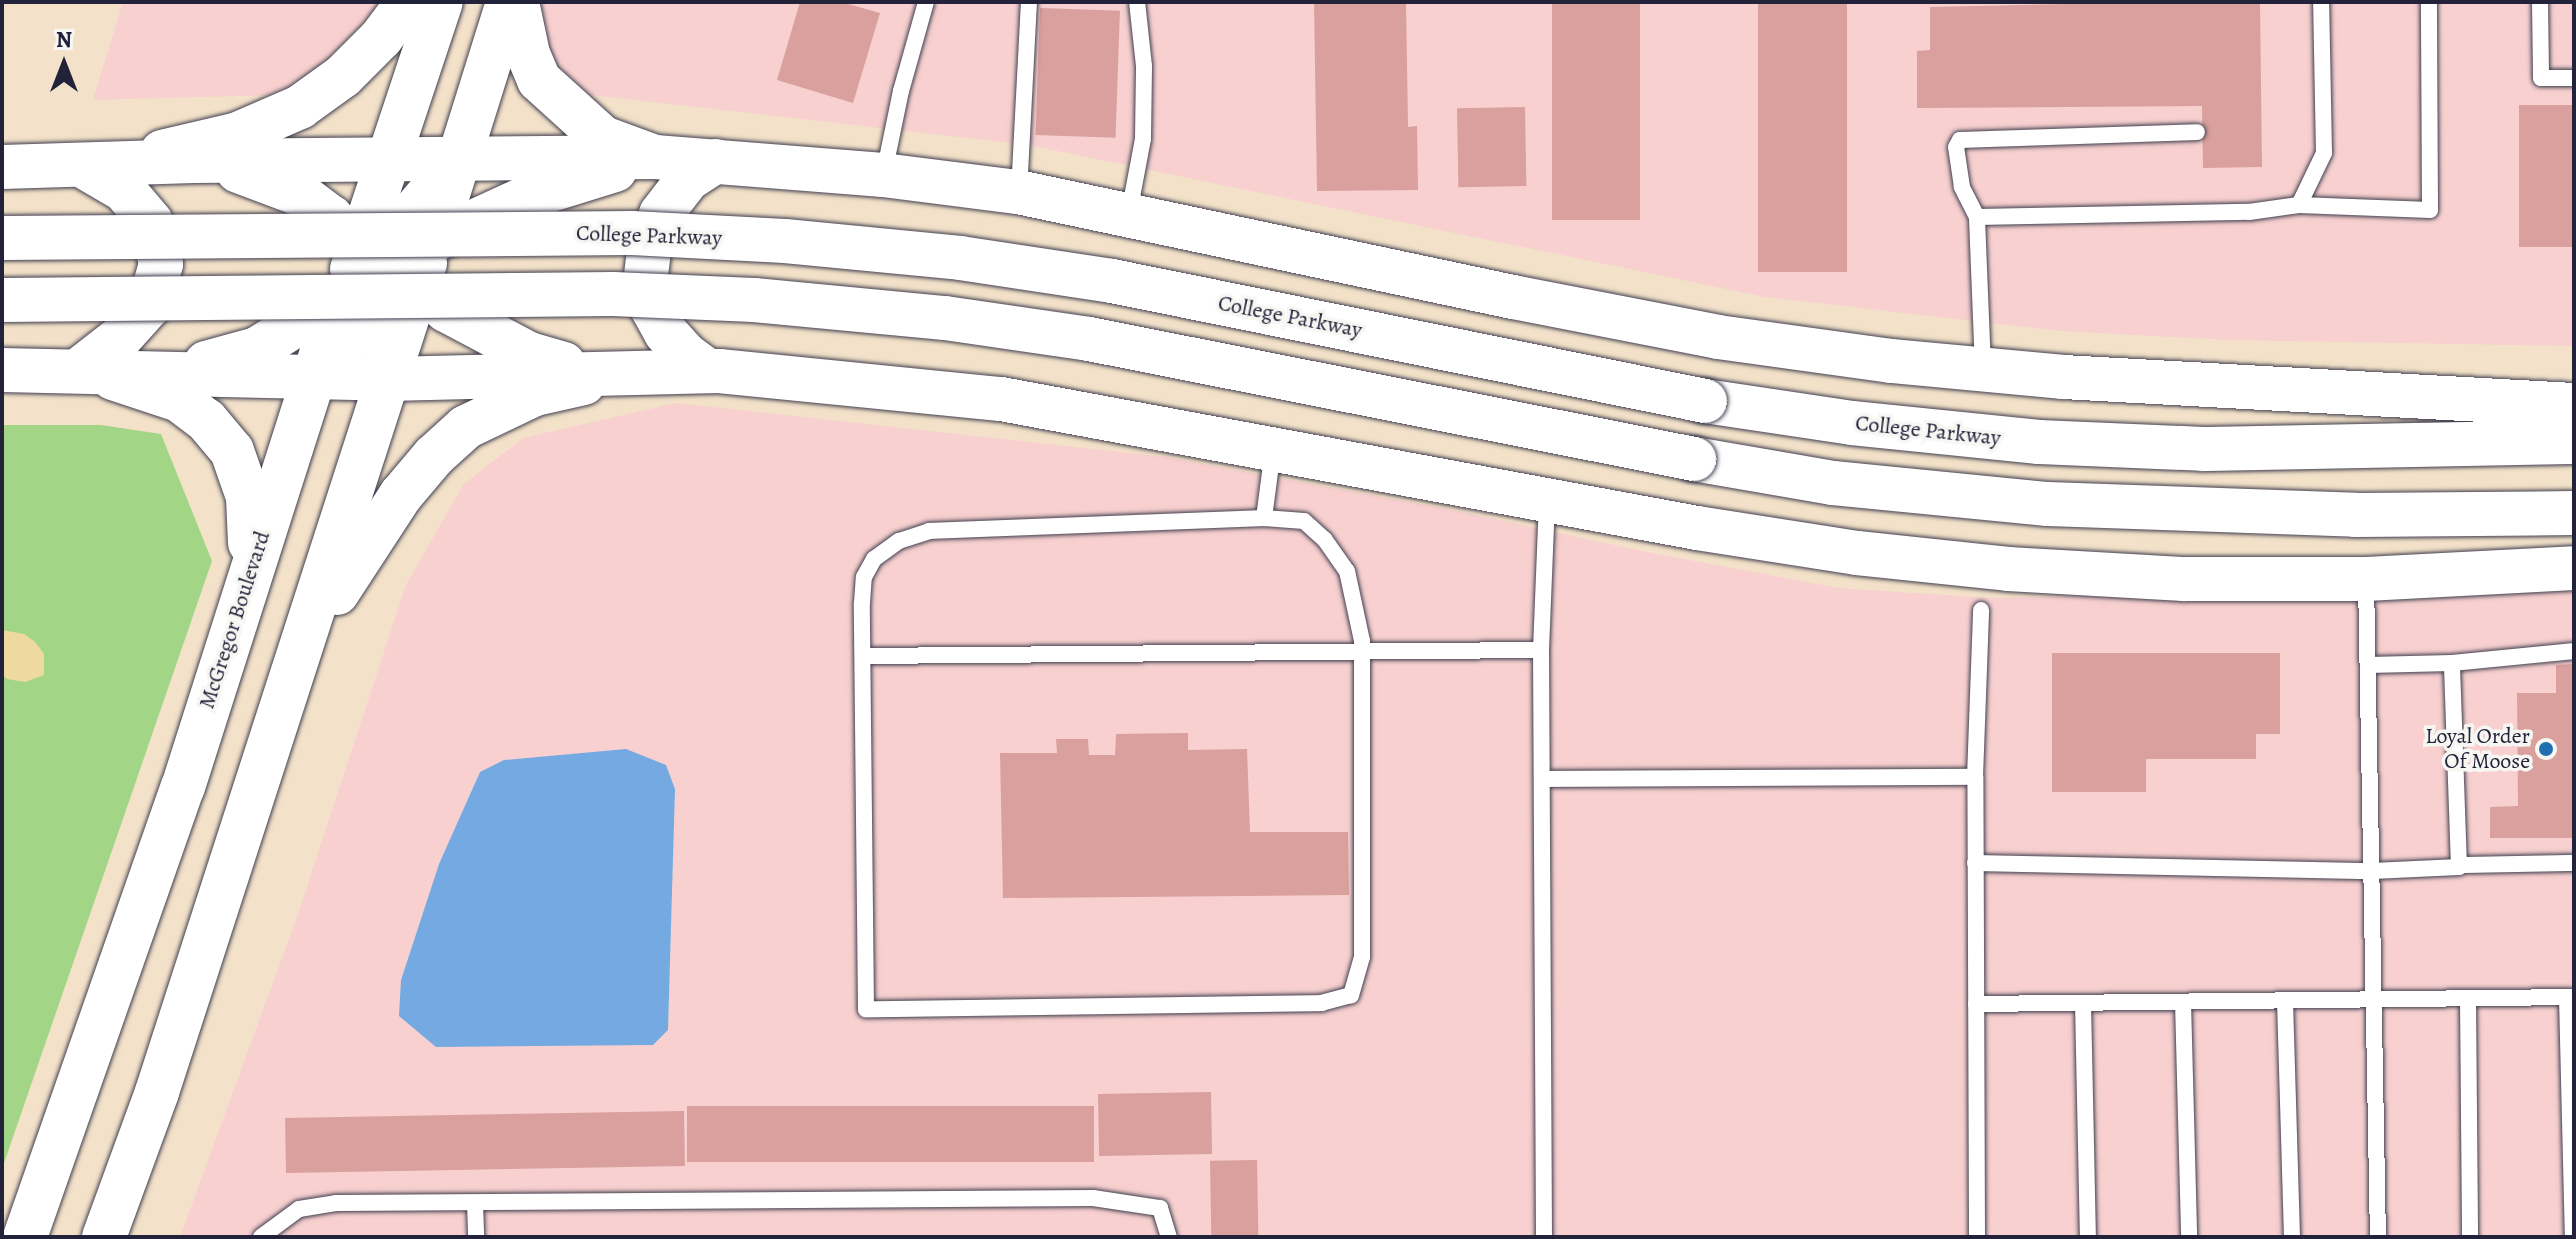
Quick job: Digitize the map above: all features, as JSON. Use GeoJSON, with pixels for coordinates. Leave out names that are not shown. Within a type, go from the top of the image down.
{"type":"FeatureCollection","features":[{"type":"Feature","properties":{"kind":"main road"},"geometry":{"type":"LineString","coordinates":[[83,166],[194,147],[238,134],[288,113],[343,76],[381,38],[408,2]]}},
{"type":"Feature","properties":{"kind":"main road"},"geometry":{"type":"LineString","coordinates":[[311,379],[359,281],[392,158],[441,2]]}},
{"type":"Feature","properties":{"kind":"main road"},"geometry":{"type":"LineString","coordinates":[[104,1237],[157,1092],[388,379],[416,253],[460,157],[508,2]]}},
{"type":"Feature","properties":{"kind":"main road"},"geometry":{"type":"LineString","coordinates":[[517,2],[528,54],[539,80],[603,138],[655,157]]}},
{"type":"Feature","properties":{"kind":"main road"},"geometry":{"type":"LineString","coordinates":[[2,167],[194,161],[655,157],[883,175],[1018,192],[1513,297],[1718,337],[1983,370],[2079,378],[2574,405]]}},
{"type":"Feature","properties":{"kind":"main road"},"geometry":{"type":"LineString","coordinates":[[169,372],[257,349],[359,281],[528,197],[655,157]]}},
{"type":"Feature","properties":{"kind":"main road"},"geometry":{"type":"LineString","coordinates":[[392,158],[416,253],[446,310],[529,354],[594,372]]}},
{"type":"Feature","properties":{"kind":"main road"},"geometry":{"type":"LineString","coordinates":[[194,161],[258,176],[300,194],[331,217],[359,281],[388,379]]}},
{"type":"Feature","properties":{"kind":"main road"},"geometry":{"type":"LineString","coordinates":[[708,371],[686,355],[666,333],[652,308],[645,283],[650,243],[661,214],[688,179],[716,161]]}},
{"type":"Feature","properties":{"kind":"main road"},"geometry":{"type":"LineString","coordinates":[[80,369],[121,337],[149,306],[161,264],[151,222],[124,190],[83,166]]}},
{"type":"Feature","properties":{"kind":"main road","name":"College Parkway"},"geometry":{"type":"LineString","coordinates":[[2,238],[632,233],[785,241],[960,258],[1112,281],[1705,401],[1852,423],[2039,442],[2235,449],[2574,442]]}},
{"type":"Feature","properties":{"kind":"main road"},"geometry":{"type":"LineString","coordinates":[[2,300],[613,294],[754,300],[929,316],[1089,339],[1694,459],[1833,483],[2048,504],[2299,514],[2574,513]]}},
{"type":"Feature","properties":{"kind":"main road"},"geometry":{"type":"LineString","coordinates":[[80,369],[168,396],[206,420],[232,451],[243,473],[248,497],[251,570]]}},
{"type":"Feature","properties":{"kind":"main road"},"geometry":{"type":"LineString","coordinates":[[2,370],[80,369],[311,379],[708,371],[844,381],[1001,399],[1843,551],[2008,569],[2184,579],[2366,579],[2574,568]]}},
{"type":"Feature","properties":{"kind":"main road"},"geometry":{"type":"LineString","coordinates":[[302,650],[401,495],[434,456],[466,427],[535,394],[657,371]]}},
{"type":"Feature","properties":{"kind":"main road","name":"McGregor Boulevard"},"geometry":{"type":"LineString","coordinates":[[25,1237],[183,787],[311,379]]}},
{"type":"Feature","properties":{"kind":"lane"},"geometry":{"type":"LineString","coordinates":[[883,175],[901,91],[926,2]]}},
{"type":"Feature","properties":{"kind":"lane"},"geometry":{"type":"LineString","coordinates":[[1018,192],[1023,169],[1029,2]]}},
{"type":"Feature","properties":{"kind":"lane"},"geometry":{"type":"LineString","coordinates":[[1129,214],[1143,139],[1144,66],[1137,2]]}},
{"type":"Feature","properties":{"kind":"lane"},"geometry":{"type":"LineString","coordinates":[[2299,205],[2324,153],[2321,2]]}},
{"type":"Feature","properties":{"kind":"lane"},"geometry":{"type":"LineString","coordinates":[[1977,217],[2249,212],[2299,205],[2430,210],[2429,2]]}},
{"type":"Feature","properties":{"kind":"lane"},"geometry":{"type":"LineString","coordinates":[[2540,2],[2541,78],[2574,78]]}},
{"type":"Feature","properties":{"kind":"lane"},"geometry":{"type":"LineString","coordinates":[[1983,370],[1977,217],[1962,187],[1956,147],[1960,140],[2197,132]]}},
{"type":"Feature","properties":{"kind":"lane"},"geometry":{"type":"LineString","coordinates":[[1264,518],[1273,448]]}},
{"type":"Feature","properties":{"kind":"lane"},"geometry":{"type":"LineString","coordinates":[[1544,1237],[1541,650],[1547,499]]}},
{"type":"Feature","properties":{"kind":"lane"},"geometry":{"type":"LineString","coordinates":[[1264,518],[1304,521],[1325,540],[1347,571],[1362,650],[1362,957],[1351,995],[1322,1003],[866,1009],[864,577],[874,559],[899,541],[929,531],[1264,518]]}},
{"type":"Feature","properties":{"kind":"lane"},"geometry":{"type":"LineString","coordinates":[[2366,579],[2378,1237]]}},
{"type":"Feature","properties":{"kind":"lane"},"geometry":{"type":"LineString","coordinates":[[1977,1237],[1975,777],[1981,610]]}},
{"type":"Feature","properties":{"kind":"lane"},"geometry":{"type":"LineString","coordinates":[[863,656],[1541,650]]}},
{"type":"Feature","properties":{"kind":"lane"},"geometry":{"type":"LineString","coordinates":[[2368,665],[2452,663],[2574,651]]}},
{"type":"Feature","properties":{"kind":"lane"},"geometry":{"type":"LineString","coordinates":[[2452,663],[2459,865]]}},
{"type":"Feature","properties":{"kind":"lane"},"geometry":{"type":"LineString","coordinates":[[1542,779],[1975,777]]}},
{"type":"Feature","properties":{"kind":"lane"},"geometry":{"type":"LineString","coordinates":[[1975,863],[2372,871],[2459,865],[2574,863]]}},
{"type":"Feature","properties":{"kind":"lane"},"geometry":{"type":"LineString","coordinates":[[1976,1004],[2571,997],[2573,1237]]}},
{"type":"Feature","properties":{"kind":"lane"},"geometry":{"type":"LineString","coordinates":[[2468,999],[2470,1237]]}},
{"type":"Feature","properties":{"kind":"lane"},"geometry":{"type":"LineString","coordinates":[[2285,1001],[2292,1237]]}},
{"type":"Feature","properties":{"kind":"lane"},"geometry":{"type":"LineString","coordinates":[[2183,1002],[2189,1237]]}},
{"type":"Feature","properties":{"kind":"lane"},"geometry":{"type":"LineString","coordinates":[[2083,1003],[2088,1237]]}},
{"type":"Feature","properties":{"kind":"lane"},"geometry":{"type":"LineString","coordinates":[[261,1237],[299,1209],[324,1205],[1093,1198],[1160,1208],[1169,1237]]}},
{"type":"Feature","properties":{"kind":"lane"},"geometry":{"type":"LineString","coordinates":[[475,1203],[476,1237]]}},
{"type":"Feature","properties":{"kind":"shaded area"},"geometry":{"type":"Polygon","coordinates":[[[123,2],[382,2],[310,75],[275,95],[93,100],[123,2]]]}},
{"type":"Feature","properties":{"kind":"shaded area"},"geometry":{"type":"Polygon","coordinates":[[[538,2],[2574,2],[2574,346],[2228,340],[2061,331],[1765,297],[1028,145],[583,94],[556,67],[547,45],[538,2]]]}},
{"type":"Feature","properties":{"kind":"shaded area"},"geometry":{"type":"Polygon","coordinates":[[[676,403],[1166,457],[1443,508],[1652,553],[1839,588],[1990,598],[2078,596],[2184,601],[2366,602],[2574,590],[2574,1237],[180,1237],[297,917],[406,585],[464,484],[523,438],[676,403]],[[666,765],[480,772],[439,864],[401,980],[653,1045],[668,1030],[675,789],[666,765]]]}},
{"type":"Feature","properties":{"kind":"green space"},"geometry":{"type":"Polygon","coordinates":[[[2,425],[101,425],[161,434],[212,561],[2,1169],[2,425]]]}},
{"type":"Feature","properties":{"kind":"sand"},"geometry":{"type":"Polygon","coordinates":[[[2,630],[24,634],[35,642],[44,654],[44,675],[25,682],[7,679],[2,674],[2,630]]]}},
{"type":"Feature","properties":{"kind":"water"},"geometry":{"type":"Polygon","coordinates":[[[626,749],[666,765],[675,789],[668,1030],[653,1045],[436,1047],[399,1016],[401,980],[439,864],[480,772],[504,760],[626,749]]]}},
{"type":"Feature","properties":{"kind":"building"},"geometry":{"type":"Polygon","coordinates":[[[800,2],[841,2],[880,13],[853,103],[777,80],[800,2]]]}},
{"type":"Feature","properties":{"kind":"building"},"geometry":{"type":"Polygon","coordinates":[[[1314,2],[1406,2],[1408,127],[1417,126],[1418,190],[1317,191],[1314,2]]]}},
{"type":"Feature","properties":{"kind":"building"},"geometry":{"type":"Polygon","coordinates":[[[1552,2],[1640,2],[1640,220],[1552,220],[1552,2]]]}},
{"type":"Feature","properties":{"kind":"building"},"geometry":{"type":"Polygon","coordinates":[[[1758,2],[1847,2],[1847,272],[1758,272],[1758,2]]]}},
{"type":"Feature","properties":{"kind":"building"},"geometry":{"type":"Polygon","coordinates":[[[2260,2],[2262,167],[2203,168],[2202,106],[1917,108],[1917,51],[1930,50],[1930,7],[2260,2]]]}},
{"type":"Feature","properties":{"kind":"building"},"geometry":{"type":"Polygon","coordinates":[[[1040,8],[1120,11],[1116,138],[1036,135],[1040,8]]]}},
{"type":"Feature","properties":{"kind":"building"},"geometry":{"type":"Polygon","coordinates":[[[2519,105],[2574,105],[2574,247],[2519,247],[2519,105]]]}},
{"type":"Feature","properties":{"kind":"building"},"geometry":{"type":"Polygon","coordinates":[[[1525,107],[1526,186],[1458,187],[1457,108],[1525,107]]]}},
{"type":"Feature","properties":{"kind":"building"},"geometry":{"type":"Polygon","coordinates":[[[2052,653],[2280,653],[2280,734],[2256,734],[2256,759],[2146,759],[2146,792],[2052,792],[2052,653]]]}},
{"type":"Feature","properties":{"kind":"building","name":"Loyal Order Of Moose"},"geometry":{"type":"Polygon","coordinates":[[[2574,664],[2574,838],[2490,838],[2490,807],[2518,806],[2517,693],[2556,693],[2556,665],[2574,664]]]}},
{"type":"Feature","properties":{"kind":"building"},"geometry":{"type":"Polygon","coordinates":[[[1188,733],[1188,750],[1247,749],[1250,832],[1348,832],[1349,895],[1003,898],[1000,753],[1057,753],[1056,739],[1088,739],[1089,755],[1115,755],[1116,734],[1188,733]]]}},
{"type":"Feature","properties":{"kind":"building"},"geometry":{"type":"Polygon","coordinates":[[[1211,1092],[1212,1154],[1099,1156],[1098,1094],[1211,1092]]]}},
{"type":"Feature","properties":{"kind":"building"},"geometry":{"type":"Polygon","coordinates":[[[687,1106],[1094,1106],[1094,1162],[687,1162],[687,1106]]]}},
{"type":"Feature","properties":{"kind":"building"},"geometry":{"type":"Polygon","coordinates":[[[684,1111],[685,1166],[286,1173],[285,1118],[684,1111]]]}},
{"type":"Feature","properties":{"kind":"building"},"geometry":{"type":"Polygon","coordinates":[[[1257,1160],[1258,1237],[1211,1237],[1210,1161],[1257,1160]]]}},
{"type":"Feature","properties":{"kind":"place","name":"Loyal Order Of Moose"},"geometry":{"type":"Point","coordinates":[2546,749]}}]}
